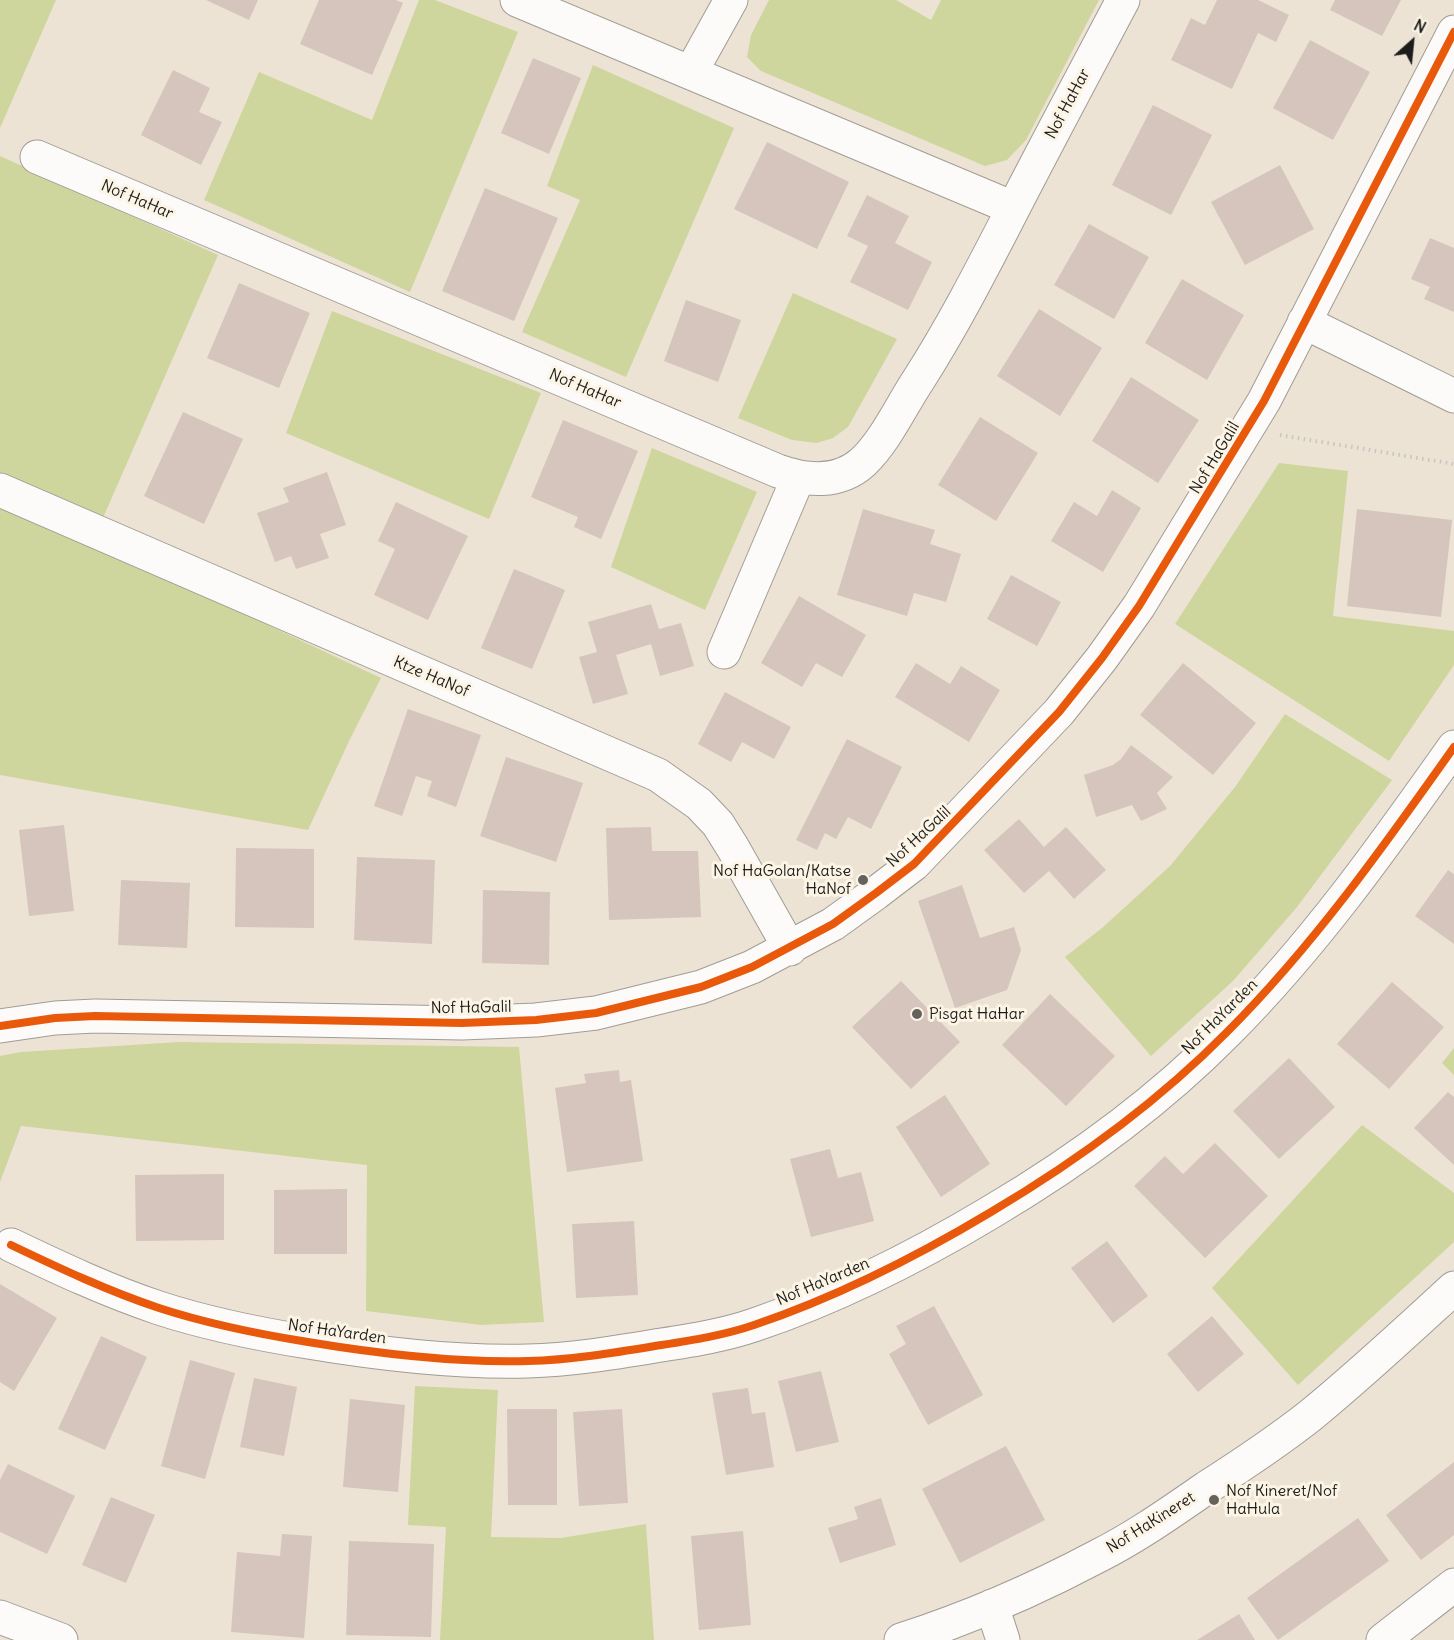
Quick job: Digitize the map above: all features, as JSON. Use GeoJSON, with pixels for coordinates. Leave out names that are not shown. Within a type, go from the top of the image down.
{"type":"FeatureCollection","features":[{"type":"Feature","properties":{"kind":"street"},"geometry":{"type":"LineString","coordinates":[[517,0],[1013,208]]}},
{"type":"Feature","properties":{"kind":"street"},"geometry":{"type":"LineString","coordinates":[[691,72],[731,0]]}},
{"type":"Feature","properties":{"kind":"street","name":"Nof HaHar"},"geometry":{"type":"LineString","coordinates":[[37,158],[798,478],[811,480],[846,473],[862,463],[879,443],[949,332],[1123,0]]}},
{"type":"Feature","properties":{"kind":"street","name":"Nof HaGalil"},"geometry":{"type":"LineString","coordinates":[[0,1026],[55,1018],[95,1016],[462,1023],[536,1020],[596,1013],[701,987],[752,967],[833,924],[914,864],[1059,712],[1139,606],[1247,430],[1454,32]]}},
{"type":"Feature","properties":{"kind":"street"},"geometry":{"type":"LineString","coordinates":[[1304,322],[1454,396]]}},
{"type":"Feature","properties":{"kind":"street"},"geometry":{"type":"LineString","coordinates":[[724,652],[798,478]]}},
{"type":"Feature","properties":{"kind":"street","name":"Ktze HaNof"},"geometry":{"type":"LineString","coordinates":[[0,490],[658,775],[699,804],[717,824],[790,948]]}},
{"type":"Feature","properties":{"kind":"street","name":"Nof HaYarden"},"geometry":{"type":"LineString","coordinates":[[11,1245],[106,1288],[159,1308],[219,1325],[366,1352],[450,1359],[529,1361],[606,1354],[686,1341],[751,1326],[851,1287],[903,1263],[1044,1181],[1108,1137],[1153,1100],[1227,1032],[1282,972],[1350,890],[1454,747]]}},
{"type":"Feature","properties":{"kind":"street","name":"Nof HaKineret"},"geometry":{"type":"LineString","coordinates":[[901,1640],[992,1606],[1100,1556],[1238,1467],[1310,1416],[1454,1288]]}},
{"type":"Feature","properties":{"kind":"street"},"geometry":{"type":"LineString","coordinates":[[1383,1640],[1454,1585]]}},
{"type":"Feature","properties":{"kind":"street"},"geometry":{"type":"LineString","coordinates":[[992,1606],[1003,1640]]}},
{"type":"Feature","properties":{"kind":"street"},"geometry":{"type":"LineString","coordinates":[[0,1617],[61,1640]]}},
{"type":"Feature","properties":{"kind":"path"},"geometry":{"type":"LineString","coordinates":[[1247,430],[1454,464]]}},
{"type":"Feature","properties":{"kind":"green space"},"geometry":{"type":"Polygon","coordinates":[[[0,0],[56,0],[0,128],[0,0]]]}},
{"type":"Feature","properties":{"kind":"green space"},"geometry":{"type":"Polygon","coordinates":[[[419,0],[435,0],[518,32],[410,292],[204,200],[259,72],[372,120],[419,0]]]}},
{"type":"Feature","properties":{"kind":"green space"},"geometry":{"type":"Polygon","coordinates":[[[769,0],[896,0],[931,20],[941,0],[1099,0],[1026,140],[1007,160],[985,166],[761,71],[747,57],[751,35],[769,0]]]}},
{"type":"Feature","properties":{"kind":"green space"},"geometry":{"type":"Polygon","coordinates":[[[593,65],[734,128],[626,377],[522,332],[580,200],[547,186],[593,65]]]}},
{"type":"Feature","properties":{"kind":"green space"},"geometry":{"type":"Polygon","coordinates":[[[0,156],[218,255],[92,543],[381,678],[308,830],[0,775],[0,156]]]}},
{"type":"Feature","properties":{"kind":"green space"},"geometry":{"type":"Polygon","coordinates":[[[793,293],[897,339],[848,427],[833,438],[817,443],[792,440],[738,418],[793,293]]]}},
{"type":"Feature","properties":{"kind":"green space"},"geometry":{"type":"Polygon","coordinates":[[[332,311],[541,393],[489,519],[286,433],[332,311]]]}},
{"type":"Feature","properties":{"kind":"green space"},"geometry":{"type":"Polygon","coordinates":[[[652,448],[757,492],[705,610],[611,567],[652,448]]]}},
{"type":"Feature","properties":{"kind":"green space"},"geometry":{"type":"Polygon","coordinates":[[[1279,463],[1348,471],[1333,616],[1454,631],[1454,665],[1389,761],[1175,624],[1279,463]]]}},
{"type":"Feature","properties":{"kind":"green space"},"geometry":{"type":"Polygon","coordinates":[[[1285,714],[1392,780],[1297,907],[1233,981],[1151,1056],[1065,957],[1102,928],[1170,866],[1235,787],[1285,714]]]}},
{"type":"Feature","properties":{"kind":"green space"},"geometry":{"type":"Polygon","coordinates":[[[179,1042],[519,1047],[544,1322],[481,1325],[366,1311],[367,1165],[21,1126],[0,1182],[0,1056],[21,1052],[179,1042]]]}},
{"type":"Feature","properties":{"kind":"green space"},"geometry":{"type":"Polygon","coordinates":[[[1454,1048],[1454,1075],[1442,1063],[1454,1048]]]}},
{"type":"Feature","properties":{"kind":"green space"},"geometry":{"type":"Polygon","coordinates":[[[1362,1125],[1454,1193],[1454,1242],[1298,1385],[1212,1288],[1362,1125]]]}},
{"type":"Feature","properties":{"kind":"green space"},"geometry":{"type":"Polygon","coordinates":[[[415,1386],[498,1390],[491,1537],[561,1538],[646,1524],[654,1640],[440,1640],[446,1527],[408,1525],[415,1386]]]}},
{"type":"Feature","properties":{"kind":"building"},"geometry":{"type":"Polygon","coordinates":[[[206,0],[258,0],[249,20],[206,0]]]}},
{"type":"Feature","properties":{"kind":"building"},"geometry":{"type":"Polygon","coordinates":[[[319,0],[396,0],[403,3],[372,75],[300,44],[319,0]]]}},
{"type":"Feature","properties":{"kind":"building"},"geometry":{"type":"Polygon","coordinates":[[[1217,0],[1258,0],[1289,15],[1276,42],[1258,33],[1232,89],[1171,60],[1191,18],[1205,25],[1217,0]]]}},
{"type":"Feature","properties":{"kind":"building"},"geometry":{"type":"Polygon","coordinates":[[[1335,0],[1401,0],[1382,36],[1330,10],[1335,0]]]}},
{"type":"Feature","properties":{"kind":"building"},"geometry":{"type":"Polygon","coordinates":[[[1310,40],[1370,72],[1333,140],[1273,108],[1310,40]]]}},
{"type":"Feature","properties":{"kind":"building"},"geometry":{"type":"Polygon","coordinates":[[[533,58],[581,78],[549,154],[501,133],[533,58]]]}},
{"type":"Feature","properties":{"kind":"building"},"geometry":{"type":"Polygon","coordinates":[[[173,70],[210,88],[199,112],[222,122],[201,165],[141,135],[173,70]]]}},
{"type":"Feature","properties":{"kind":"building"},"geometry":{"type":"Polygon","coordinates":[[[1153,105],[1212,135],[1171,215],[1112,185],[1153,105]]]}},
{"type":"Feature","properties":{"kind":"building"},"geometry":{"type":"Polygon","coordinates":[[[767,142],[849,182],[817,249],[734,209],[767,142]]]}},
{"type":"Feature","properties":{"kind":"building"},"geometry":{"type":"Polygon","coordinates":[[[1280,165],[1314,229],[1245,265],[1211,202],[1280,165]]]}},
{"type":"Feature","properties":{"kind":"building"},"geometry":{"type":"Polygon","coordinates":[[[485,188],[558,218],[514,321],[442,291],[485,188]]]}},
{"type":"Feature","properties":{"kind":"building"},"geometry":{"type":"Polygon","coordinates":[[[867,195],[909,216],[895,243],[932,262],[908,310],[850,282],[868,246],[847,236],[867,195]]]}},
{"type":"Feature","properties":{"kind":"building"},"geometry":{"type":"Polygon","coordinates":[[[1089,224],[1149,257],[1114,319],[1054,285],[1089,224]]]}},
{"type":"Feature","properties":{"kind":"building"},"geometry":{"type":"Polygon","coordinates":[[[1430,238],[1454,248],[1454,312],[1424,299],[1430,287],[1411,279],[1430,238]]]}},
{"type":"Feature","properties":{"kind":"building"},"geometry":{"type":"Polygon","coordinates":[[[1182,279],[1244,315],[1207,380],[1145,343],[1182,279]]]}},
{"type":"Feature","properties":{"kind":"building"},"geometry":{"type":"Polygon","coordinates":[[[239,283],[310,313],[279,388],[207,358],[239,283]]]}},
{"type":"Feature","properties":{"kind":"building"},"geometry":{"type":"Polygon","coordinates":[[[686,300],[741,320],[718,382],[664,361],[686,300]]]}},
{"type":"Feature","properties":{"kind":"building"},"geometry":{"type":"Polygon","coordinates":[[[1039,309],[1102,348],[1060,416],[997,376],[1039,309]]]}},
{"type":"Feature","properties":{"kind":"building"},"geometry":{"type":"Polygon","coordinates":[[[1131,377],[1199,420],[1158,483],[1092,441],[1131,377]]]}},
{"type":"Feature","properties":{"kind":"building"},"geometry":{"type":"Polygon","coordinates":[[[183,412],[243,439],[204,524],[144,496],[183,412]]]}},
{"type":"Feature","properties":{"kind":"building"},"geometry":{"type":"Polygon","coordinates":[[[980,417],[1038,453],[996,521],[938,485],[980,417]]]}},
{"type":"Feature","properties":{"kind":"building"},"geometry":{"type":"Polygon","coordinates":[[[563,420],[638,451],[601,539],[574,527],[578,517],[531,497],[563,420]]]}},
{"type":"Feature","properties":{"kind":"building"},"geometry":{"type":"Polygon","coordinates":[[[327,472],[346,525],[320,534],[329,558],[296,569],[291,556],[275,562],[257,513],[289,502],[283,488],[327,472]]]}},
{"type":"Feature","properties":{"kind":"building"},"geometry":{"type":"Polygon","coordinates":[[[1112,490],[1141,508],[1103,572],[1051,541],[1074,502],[1097,516],[1112,490]]]}},
{"type":"Feature","properties":{"kind":"building"},"geometry":{"type":"Polygon","coordinates":[[[396,502],[468,536],[428,620],[374,595],[395,549],[378,541],[396,502]]]}},
{"type":"Feature","properties":{"kind":"building"},"geometry":{"type":"Polygon","coordinates":[[[863,509],[935,530],[930,544],[961,554],[946,602],[914,593],[907,616],[837,595],[863,509]]]}},
{"type":"Feature","properties":{"kind":"building"},"geometry":{"type":"Polygon","coordinates":[[[1357,509],[1452,520],[1441,617],[1347,606],[1357,509]]]}},
{"type":"Feature","properties":{"kind":"building"},"geometry":{"type":"Polygon","coordinates":[[[514,569],[565,590],[532,669],[481,648],[514,569]]]}},
{"type":"Feature","properties":{"kind":"building"},"geometry":{"type":"Polygon","coordinates":[[[1011,575],[1061,602],[1037,646],[987,619],[1011,575]]]}},
{"type":"Feature","properties":{"kind":"building"},"geometry":{"type":"Polygon","coordinates":[[[799,596],[866,635],[842,677],[816,663],[802,687],[761,663],[799,596]]]}},
{"type":"Feature","properties":{"kind":"building"},"geometry":{"type":"Polygon","coordinates":[[[651,604],[659,629],[681,623],[694,666],[660,676],[651,644],[616,655],[628,694],[593,704],[579,657],[597,652],[588,622],[651,604]]]}},
{"type":"Feature","properties":{"kind":"building"},"geometry":{"type":"Polygon","coordinates":[[[916,663],[950,684],[961,666],[1000,690],[969,742],[895,697],[916,663]]]}},
{"type":"Feature","properties":{"kind":"building"},"geometry":{"type":"Polygon","coordinates":[[[1183,663],[1256,723],[1213,775],[1140,715],[1183,663]]]}},
{"type":"Feature","properties":{"kind":"building"},"geometry":{"type":"Polygon","coordinates":[[[725,692],[791,727],[774,759],[742,742],[731,762],[698,744],[725,692]]]}},
{"type":"Feature","properties":{"kind":"building"},"geometry":{"type":"Polygon","coordinates":[[[408,709],[481,735],[456,807],[427,796],[432,781],[416,776],[402,816],[374,806],[408,709]]]}},
{"type":"Feature","properties":{"kind":"building"},"geometry":{"type":"Polygon","coordinates":[[[847,739],[902,767],[871,829],[848,817],[836,839],[825,833],[817,850],[796,840],[847,739]]]}},
{"type":"Feature","properties":{"kind":"building"},"geometry":{"type":"Polygon","coordinates":[[[1131,745],[1173,777],[1157,793],[1167,809],[1141,821],[1132,805],[1096,817],[1084,775],[1113,765],[1121,759],[1131,745]]]}},
{"type":"Feature","properties":{"kind":"building"},"geometry":{"type":"Polygon","coordinates":[[[506,757],[583,783],[556,862],[480,836],[506,757]]]}},
{"type":"Feature","properties":{"kind":"building"},"geometry":{"type":"Polygon","coordinates":[[[1019,819],[1044,847],[1066,827],[1106,870],[1074,899],[1049,871],[1024,893],[984,850],[1019,819]]]}},
{"type":"Feature","properties":{"kind":"building"},"geometry":{"type":"Polygon","coordinates":[[[64,825],[74,911],[29,916],[19,830],[64,825]]]}},
{"type":"Feature","properties":{"kind":"building"},"geometry":{"type":"Polygon","coordinates":[[[651,827],[652,851],[698,851],[701,917],[609,920],[606,828],[651,827]]]}},
{"type":"Feature","properties":{"kind":"building"},"geometry":{"type":"Polygon","coordinates":[[[236,848],[314,849],[314,928],[235,927],[236,848]]]}},
{"type":"Feature","properties":{"kind":"building"},"geometry":{"type":"Polygon","coordinates":[[[357,857],[435,860],[432,944],[354,940],[357,857]]]}},
{"type":"Feature","properties":{"kind":"building"},"geometry":{"type":"Polygon","coordinates":[[[1448,870],[1454,874],[1454,944],[1415,916],[1448,870]]]}},
{"type":"Feature","properties":{"kind":"building"},"geometry":{"type":"Polygon","coordinates":[[[121,880],[190,883],[187,948],[118,945],[121,880]]]}},
{"type":"Feature","properties":{"kind":"building"},"geometry":{"type":"Polygon","coordinates":[[[962,885],[980,938],[1014,927],[1021,950],[1007,990],[955,1008],[918,901],[962,885]]]}},
{"type":"Feature","properties":{"kind":"building"},"geometry":{"type":"Polygon","coordinates":[[[483,890],[550,892],[549,965],[482,963],[483,890]]]}},
{"type":"Feature","properties":{"kind":"building"},"geometry":{"type":"Polygon","coordinates":[[[901,981],[960,1042],[911,1089],[852,1027],[901,981]]]}},
{"type":"Feature","properties":{"kind":"building"},"geometry":{"type":"Polygon","coordinates":[[[1392,982],[1444,1027],[1389,1089],[1337,1044],[1392,982]]]}},
{"type":"Feature","properties":{"kind":"building"},"geometry":{"type":"Polygon","coordinates":[[[1050,994],[1115,1056],[1066,1106],[1002,1045],[1050,994]]]}},
{"type":"Feature","properties":{"kind":"building"},"geometry":{"type":"Polygon","coordinates":[[[1289,1058],[1335,1107],[1279,1159],[1233,1111],[1289,1058]]]}},
{"type":"Feature","properties":{"kind":"building"},"geometry":{"type":"Polygon","coordinates":[[[619,1070],[620,1082],[631,1080],[643,1161],[567,1172],[555,1088],[586,1083],[584,1074],[619,1070]]]}},
{"type":"Feature","properties":{"kind":"building"},"geometry":{"type":"Polygon","coordinates":[[[1448,1092],[1454,1097],[1454,1165],[1414,1128],[1448,1092]]]}},
{"type":"Feature","properties":{"kind":"building"},"geometry":{"type":"Polygon","coordinates":[[[945,1095],[990,1164],[941,1197],[896,1127],[945,1095]]]}},
{"type":"Feature","properties":{"kind":"building"},"geometry":{"type":"Polygon","coordinates":[[[1215,1143],[1268,1196],[1205,1258],[1134,1186],[1165,1156],[1183,1174],[1215,1143]]]}},
{"type":"Feature","properties":{"kind":"building"},"geometry":{"type":"Polygon","coordinates":[[[830,1149],[838,1178],[861,1172],[874,1221],[811,1237],[790,1159],[830,1149]]]}},
{"type":"Feature","properties":{"kind":"building"},"geometry":{"type":"Polygon","coordinates":[[[224,1174],[224,1240],[136,1241],[135,1175],[224,1174]]]}},
{"type":"Feature","properties":{"kind":"building"},"geometry":{"type":"Polygon","coordinates":[[[347,1189],[347,1254],[274,1254],[274,1190],[347,1189]]]}},
{"type":"Feature","properties":{"kind":"building"},"geometry":{"type":"Polygon","coordinates":[[[634,1221],[638,1295],[576,1298],[572,1224],[634,1221]]]}},
{"type":"Feature","properties":{"kind":"building"},"geometry":{"type":"Polygon","coordinates":[[[1107,1241],[1148,1296],[1113,1323],[1071,1268],[1107,1241]]]}},
{"type":"Feature","properties":{"kind":"building"},"geometry":{"type":"Polygon","coordinates":[[[0,1284],[57,1318],[14,1391],[0,1382],[0,1284]]]}},
{"type":"Feature","properties":{"kind":"building"},"geometry":{"type":"Polygon","coordinates":[[[934,1306],[983,1395],[928,1425],[889,1354],[906,1344],[896,1326],[934,1306]]]}},
{"type":"Feature","properties":{"kind":"building"},"geometry":{"type":"Polygon","coordinates":[[[1212,1316],[1244,1354],[1198,1392],[1167,1354],[1212,1316]]]}},
{"type":"Feature","properties":{"kind":"building"},"geometry":{"type":"Polygon","coordinates":[[[101,1336],[147,1357],[105,1450],[58,1429],[101,1336]]]}},
{"type":"Feature","properties":{"kind":"building"},"geometry":{"type":"Polygon","coordinates":[[[190,1360],[235,1373],[205,1479],[161,1466],[190,1360]]]}},
{"type":"Feature","properties":{"kind":"building"},"geometry":{"type":"Polygon","coordinates":[[[821,1371],[839,1442],[796,1452],[778,1381],[821,1371]]]}},
{"type":"Feature","properties":{"kind":"building"},"geometry":{"type":"Polygon","coordinates":[[[254,1378],[297,1387],[284,1456],[240,1447],[254,1378]]]}},
{"type":"Feature","properties":{"kind":"building"},"geometry":{"type":"Polygon","coordinates":[[[748,1388],[752,1414],[765,1412],[774,1467],[726,1475],[712,1393],[748,1388]]]}},
{"type":"Feature","properties":{"kind":"building"},"geometry":{"type":"Polygon","coordinates":[[[350,1399],[405,1405],[398,1492],[343,1487],[350,1399]]]}},
{"type":"Feature","properties":{"kind":"building"},"geometry":{"type":"Polygon","coordinates":[[[507,1409],[557,1409],[557,1505],[508,1505],[507,1409]]]}},
{"type":"Feature","properties":{"kind":"building"},"geometry":{"type":"Polygon","coordinates":[[[622,1409],[628,1503],[579,1506],[573,1412],[622,1409]]]}},
{"type":"Feature","properties":{"kind":"building"},"geometry":{"type":"Polygon","coordinates":[[[1006,1446],[1045,1520],[960,1563],[922,1489],[1006,1446]]]}},
{"type":"Feature","properties":{"kind":"building"},"geometry":{"type":"Polygon","coordinates":[[[1454,1462],[1454,1535],[1421,1560],[1386,1515],[1454,1462]]]}},
{"type":"Feature","properties":{"kind":"building"},"geometry":{"type":"Polygon","coordinates":[[[8,1464],[75,1496],[47,1554],[0,1532],[0,1480],[8,1464]]]}},
{"type":"Feature","properties":{"kind":"building"},"geometry":{"type":"Polygon","coordinates":[[[111,1497],[155,1515],[126,1583],[82,1565],[111,1497]]]}},
{"type":"Feature","properties":{"kind":"building"},"geometry":{"type":"Polygon","coordinates":[[[881,1498],[896,1545],[840,1563],[828,1528],[858,1519],[854,1507],[881,1498]]]}},
{"type":"Feature","properties":{"kind":"building"},"geometry":{"type":"Polygon","coordinates":[[[1358,1518],[1389,1561],[1278,1640],[1247,1598],[1358,1518]]]}},
{"type":"Feature","properties":{"kind":"building"},"geometry":{"type":"Polygon","coordinates":[[[743,1531],[751,1625],[699,1630],[691,1536],[743,1531]]]}},
{"type":"Feature","properties":{"kind":"building"},"geometry":{"type":"Polygon","coordinates":[[[282,1534],[312,1536],[304,1638],[231,1632],[237,1552],[280,1556],[282,1534]]]}},
{"type":"Feature","properties":{"kind":"building"},"geometry":{"type":"Polygon","coordinates":[[[349,1541],[434,1544],[431,1637],[346,1635],[349,1541]]]}},
{"type":"Feature","properties":{"kind":"building"},"geometry":{"type":"Polygon","coordinates":[[[1239,1614],[1255,1640],[1197,1640],[1239,1614]]]}},
{"type":"Feature","properties":{"kind":"cycle path"},"geometry":{"type":"LineString","coordinates":[[0,1026],[55,1018],[95,1016],[462,1023],[536,1020],[596,1013],[701,987],[752,967],[833,924],[914,864],[1059,712],[1139,606],[1264,401],[1454,32]]}},
{"type":"Feature","properties":{"kind":"cycle path"},"geometry":{"type":"LineString","coordinates":[[11,1245],[102,1287],[177,1314],[271,1336],[390,1354],[473,1361],[560,1359],[692,1340],[754,1325],[846,1289],[934,1245],[1023,1193],[1085,1152],[1144,1107],[1227,1032],[1289,965],[1374,858],[1454,747]]}},
{"type":"Feature","properties":{"kind":"place","name":"Nof HaGolan/Katse HaNof"},"geometry":{"type":"Point","coordinates":[863,880]}},
{"type":"Feature","properties":{"kind":"place","name":"Pisgat HaHar"},"geometry":{"type":"Point","coordinates":[917,1014]}},
{"type":"Feature","properties":{"kind":"place","name":"Nof Kineret/Nof HaHula"},"geometry":{"type":"Point","coordinates":[1214,1500]}}]}
